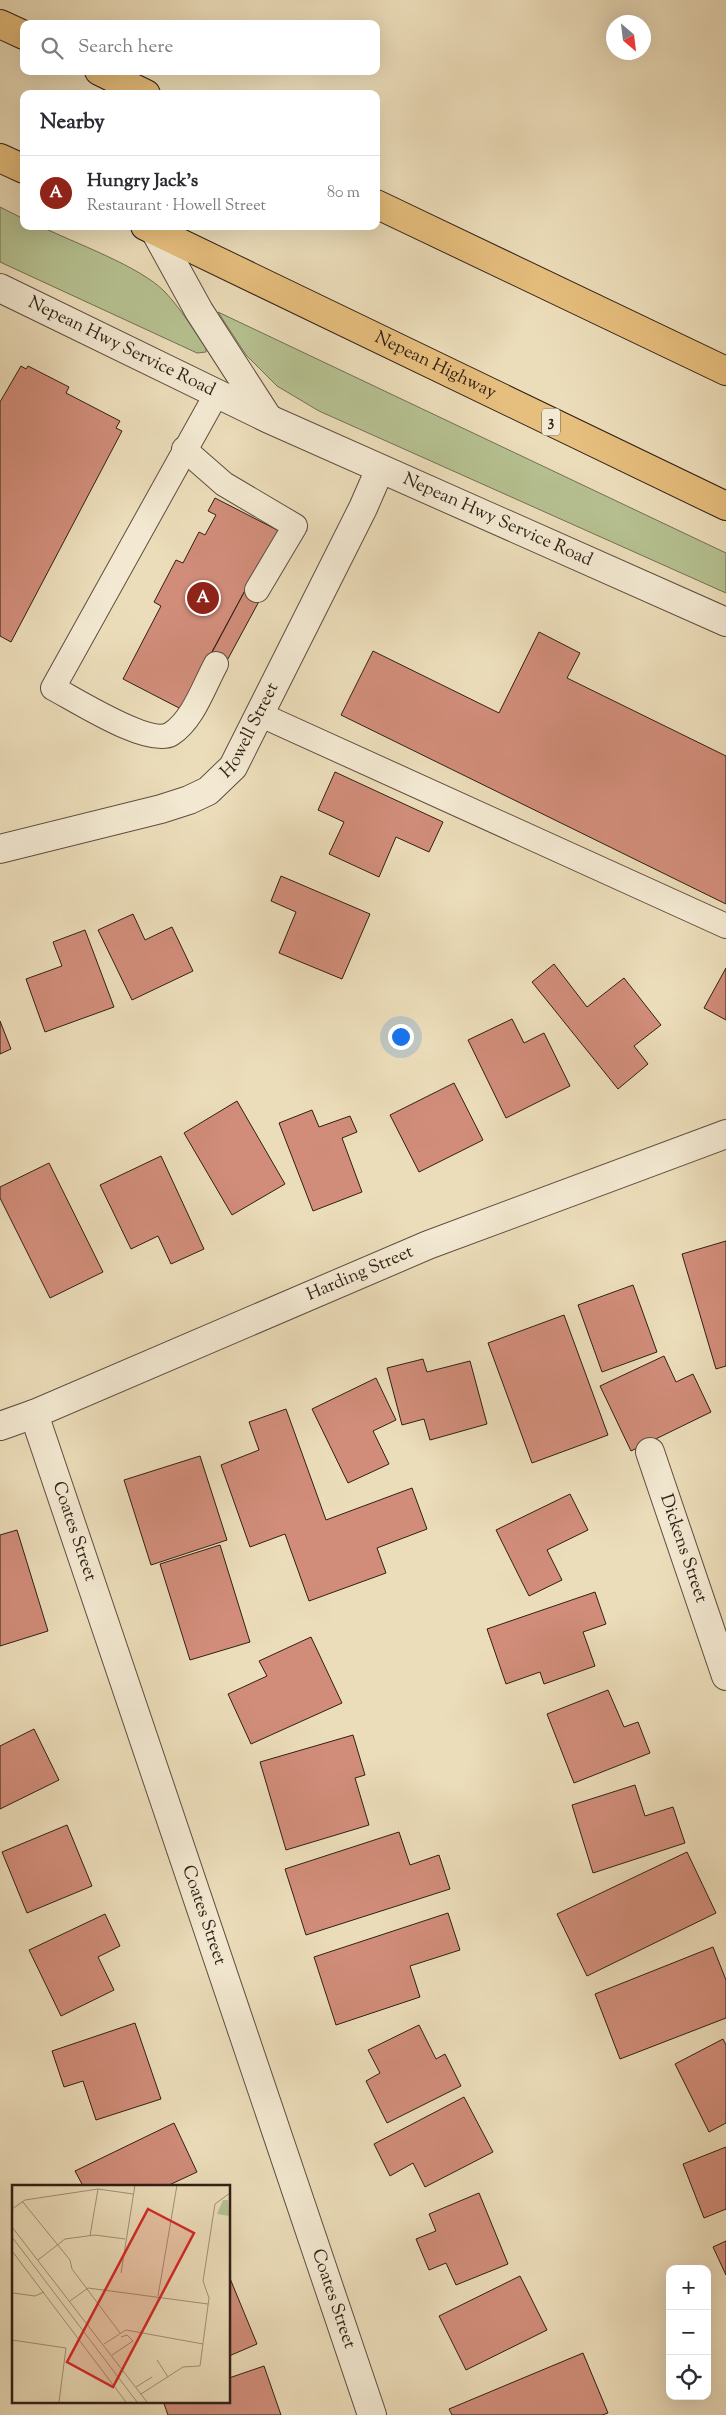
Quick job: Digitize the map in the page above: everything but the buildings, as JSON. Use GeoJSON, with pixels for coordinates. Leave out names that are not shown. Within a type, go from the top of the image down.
{"type":"FeatureCollection","features":[{"type":"Feature","properties":{"kind":"highway"},"geometry":{"type":"LineString","coordinates":[[0,24],[20,33]]}},
{"type":"Feature","properties":{"kind":"highway"},"geometry":{"type":"LineString","coordinates":[[107,75],[138,90]]}},
{"type":"Feature","properties":{"kind":"highway"},"geometry":{"type":"LineString","coordinates":[[0,158],[20,168]]}},
{"type":"Feature","properties":{"kind":"highway"},"geometry":{"type":"LineString","coordinates":[[380,206],[726,372]]}},
{"type":"Feature","properties":{"kind":"highway","name":"Nepean Highway"},"geometry":{"type":"LineString","coordinates":[[154,230],[726,506]]}},
{"type":"Feature","properties":{"kind":"street","name":"Nepean Hwy Service Road"},"geometry":{"type":"LineString","coordinates":[[151,230],[199,311],[269,419]]}},
{"type":"Feature","properties":{"kind":"street","name":"Nepean Hwy Service Road"},"geometry":{"type":"LineString","coordinates":[[0,288],[269,419],[726,622]]}},
{"type":"Feature","properties":{"kind":"street","name":"Howell Street"},"geometry":{"type":"LineString","coordinates":[[0,848],[161,810],[208,790],[233,767],[363,508],[380,469]]}},
{"type":"Feature","properties":{"kind":"street","name":"Harding Street"},"geometry":{"type":"LineString","coordinates":[[0,1426],[34,1414],[428,1245],[726,1134]]}},
{"type":"Feature","properties":{"kind":"street","name":"Coates Street"},"geometry":{"type":"LineString","coordinates":[[34,1414],[372,2415]]}},
{"type":"Feature","properties":{"kind":"street","name":"Dickens Street"},"geometry":{"type":"LineString","coordinates":[[650,1452],[726,1676]]}},
{"type":"Feature","properties":{"kind":"lane"},"geometry":{"type":"LineString","coordinates":[[216,664],[186,719],[173,733],[165,737],[158,738],[144,735],[53,688],[184,449],[217,393]]}},
{"type":"Feature","properties":{"kind":"lane"},"geometry":{"type":"LineString","coordinates":[[184,449],[224,484],[295,526],[256,590]]}},
{"type":"Feature","properties":{"kind":"lane"},"geometry":{"type":"LineString","coordinates":[[259,714],[726,926]]}},
{"type":"Feature","properties":{"kind":"green space"},"geometry":{"type":"Polygon","coordinates":[[[0,207],[20,217],[20,230],[49,230],[123,264],[154,282],[182,312],[206,348],[206,352],[197,353],[0,262],[0,207]]]}},
{"type":"Feature","properties":{"kind":"green space"},"geometry":{"type":"Polygon","coordinates":[[[218,312],[726,553],[726,593],[319,411],[277,386],[246,355],[218,312]]]}},
{"type":"Feature","properties":{"kind":"place","name":"Hungry Jack's"},"geometry":{"type":"Point","coordinates":[203,598]}}]}
